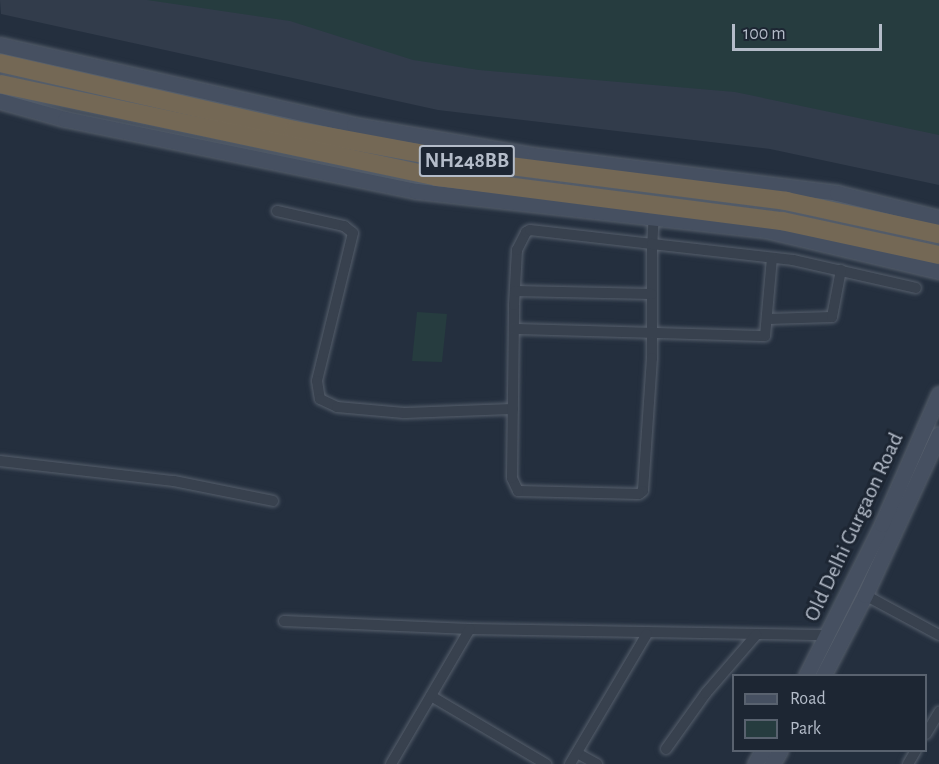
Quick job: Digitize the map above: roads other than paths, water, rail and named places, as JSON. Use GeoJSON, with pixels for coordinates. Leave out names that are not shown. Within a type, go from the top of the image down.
{"type":"FeatureCollection","features":[{"type":"Feature","properties":{"kind":"highway","name":"NH248BB"},"geometry":{"type":"LineString","coordinates":[[0,63],[294,130],[439,157],[832,209],[939,234]]}},
{"type":"Feature","properties":{"kind":"highway","name":"NH248BB"},"geometry":{"type":"LineString","coordinates":[[0,84],[437,177],[654,211],[782,221],[939,255]]}},
{"type":"Feature","properties":{"kind":"street"},"geometry":{"type":"LineString","coordinates":[[0,45],[376,129],[534,155],[837,193],[939,218]]}},
{"type":"Feature","properties":{"kind":"street"},"geometry":{"type":"LineString","coordinates":[[0,101],[65,119],[417,191],[654,211],[765,230],[939,271]]}},
{"type":"Feature","properties":{"kind":"street"},"geometry":{"type":"LineString","coordinates":[[656,184],[652,244],[652,333],[641,493],[518,491],[513,477],[515,291],[518,245],[530,230],[652,244],[772,258],[841,270],[916,288]]}},
{"type":"Feature","properties":{"kind":"street"},"geometry":{"type":"LineString","coordinates":[[277,211],[348,228],[353,233],[317,381],[320,399],[337,407],[404,413],[513,409]]}},
{"type":"Feature","properties":{"kind":"street"},"geometry":{"type":"LineString","coordinates":[[514,329],[764,336],[768,319],[772,258]]}},
{"type":"Feature","properties":{"kind":"street"},"geometry":{"type":"LineString","coordinates":[[768,319],[832,317],[841,270]]}},
{"type":"Feature","properties":{"kind":"street"},"geometry":{"type":"LineString","coordinates":[[515,291],[652,294]]}},
{"type":"Feature","properties":{"kind":"street","name":"Old Delhi Gurgaon Road"},"geometry":{"type":"LineString","coordinates":[[823,674],[831,641],[939,394]]}},
{"type":"Feature","properties":{"kind":"street","name":"Old Delhi Gurgaon Road"},"geometry":{"type":"LineString","coordinates":[[807,674],[865,595],[939,434]]}},
{"type":"Feature","properties":{"kind":"street"},"geometry":{"type":"LineString","coordinates":[[0,461],[166,480],[273,501]]}},
{"type":"Feature","properties":{"kind":"street"},"geometry":{"type":"LineString","coordinates":[[865,595],[939,635]]}},
{"type":"Feature","properties":{"kind":"street"},"geometry":{"type":"LineString","coordinates":[[284,621],[470,629],[756,635],[831,641]]}},
{"type":"Feature","properties":{"kind":"street"},"geometry":{"type":"LineString","coordinates":[[391,764],[470,629]]}},
{"type":"Feature","properties":{"kind":"street"},"geometry":{"type":"LineString","coordinates":[[570,764],[647,634]]}},
{"type":"Feature","properties":{"kind":"street"},"geometry":{"type":"LineString","coordinates":[[666,749],[706,693],[756,635]]}},
{"type":"Feature","properties":{"kind":"street"},"geometry":{"type":"LineString","coordinates":[[432,696],[546,764]]}},
{"type":"Feature","properties":{"kind":"street"},"geometry":{"type":"LineString","coordinates":[[927,732],[938,715]]}},
{"type":"Feature","properties":{"kind":"street"},"geometry":{"type":"LineString","coordinates":[[577,753],[597,764]]}},
{"type":"Feature","properties":{"kind":"tunnel"},"geometry":{"type":"LineString","coordinates":[[872,210],[927,222]]}}]}
